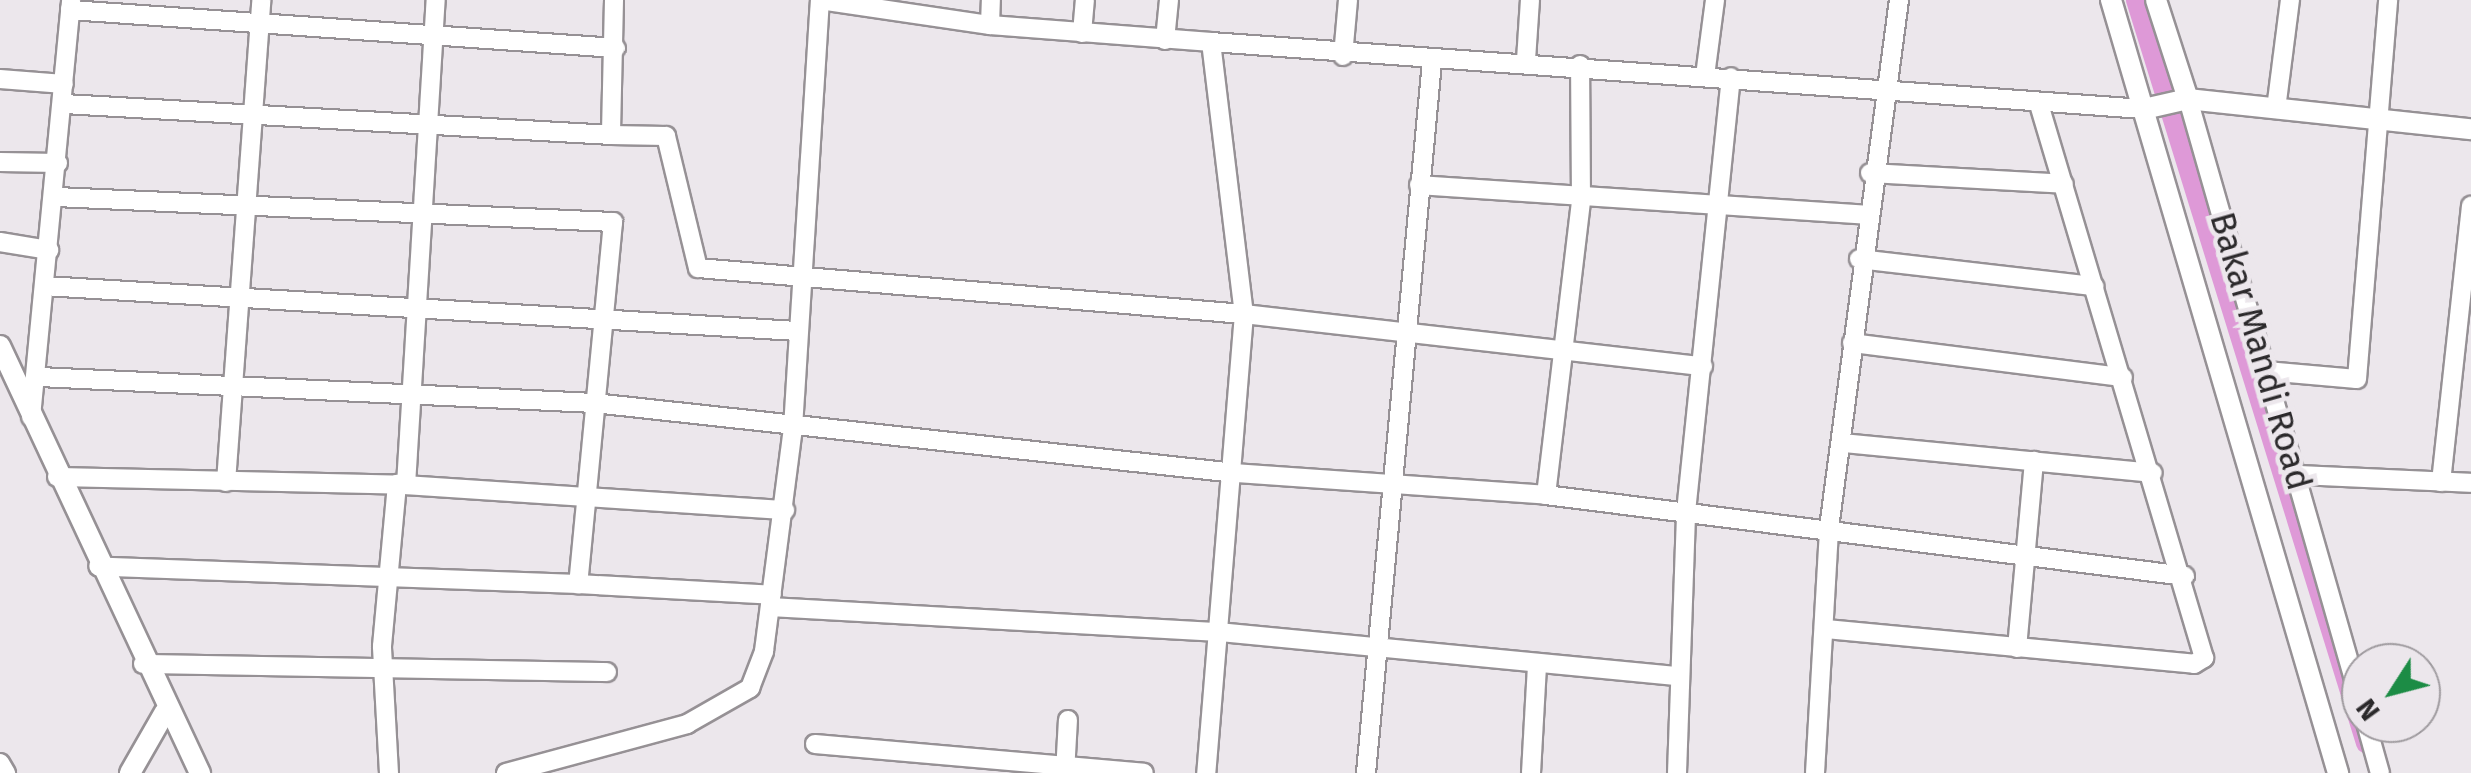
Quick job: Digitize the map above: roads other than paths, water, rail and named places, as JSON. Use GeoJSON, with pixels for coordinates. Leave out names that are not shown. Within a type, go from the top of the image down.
{"type":"FeatureCollection","features":[{"type":"Feature","properties":{"kind":"street"},"geometry":{"type":"LineString","coordinates":[[226,482],[251,204],[261,0]]}},
{"type":"Feature","properties":{"kind":"street"},"geometry":{"type":"LineString","coordinates":[[390,773],[382,668],[388,577],[413,394],[415,306],[436,0]]}},
{"type":"Feature","properties":{"kind":"street"},"geometry":{"type":"LineString","coordinates":[[611,135],[616,48],[614,0]]}},
{"type":"Feature","properties":{"kind":"street"},"geometry":{"type":"LineString","coordinates":[[506,773],[687,724],[750,688],[771,601],[794,428],[820,0],[990,26],[1342,56],[1432,61],[1526,60],[2039,104],[2144,109],[2188,99],[2471,129]]}},
{"type":"Feature","properties":{"kind":"street"},"geometry":{"type":"LineString","coordinates":[[990,26],[991,0]]}},
{"type":"Feature","properties":{"kind":"street"},"geometry":{"type":"LineString","coordinates":[[1082,33],[1085,0]]}},
{"type":"Feature","properties":{"kind":"street"},"geometry":{"type":"LineString","coordinates":[[1165,40],[1169,0]]}},
{"type":"Feature","properties":{"kind":"street"},"geometry":{"type":"LineString","coordinates":[[1342,56],[1348,0]]}},
{"type":"Feature","properties":{"kind":"street"},"geometry":{"type":"LineString","coordinates":[[1526,60],[1530,0]]}},
{"type":"Feature","properties":{"kind":"street"},"geometry":{"type":"LineString","coordinates":[[1705,76],[1715,0]]}},
{"type":"Feature","properties":{"kind":"street"},"geometry":{"type":"LineString","coordinates":[[1815,773],[1826,629],[1828,528],[1843,443],[1870,172],[1887,90],[1899,0]]}},
{"type":"Feature","properties":{"kind":"street"},"geometry":{"type":"LineString","coordinates":[[2111,0],[2338,773]]}},
{"type":"Feature","properties":{"kind":"street","name":"Bakar Mandi Road"},"geometry":{"type":"LineString","coordinates":[[2156,0],[2344,643]]}},
{"type":"Feature","properties":{"kind":"street"},"geometry":{"type":"LineString","coordinates":[[2276,109],[2290,0]]}},
{"type":"Feature","properties":{"kind":"street"},"geometry":{"type":"LineString","coordinates":[[2266,371],[2357,379],[2388,0]]}},
{"type":"Feature","properties":{"kind":"street"},"geometry":{"type":"LineString","coordinates":[[31,417],[39,377],[71,5],[616,48]]}},
{"type":"Feature","properties":{"kind":"street"},"geometry":{"type":"LineString","coordinates":[[1206,773],[1235,473],[1244,314],[1211,42]]}},
{"type":"Feature","properties":{"kind":"street"},"geometry":{"type":"LineString","coordinates":[[1366,773],[1432,61]]}},
{"type":"Feature","properties":{"kind":"street"},"geometry":{"type":"LineString","coordinates":[[1546,495],[1580,200],[1580,64]]}},
{"type":"Feature","properties":{"kind":"street"},"geometry":{"type":"LineString","coordinates":[[1677,773],[1686,512],[1730,76]]}},
{"type":"Feature","properties":{"kind":"street"},"geometry":{"type":"LineString","coordinates":[[0,79],[64,84]]}},
{"type":"Feature","properties":{"kind":"street"},"geometry":{"type":"LineString","coordinates":[[64,104],[666,136],[698,268],[804,271],[1244,314],[1703,366]]}},
{"type":"Feature","properties":{"kind":"street"},"geometry":{"type":"LineString","coordinates":[[1826,629],[2194,664],[2207,648],[2039,104]]}},
{"type":"Feature","properties":{"kind":"street"},"geometry":{"type":"LineString","coordinates":[[0,162],[58,163]]}},
{"type":"Feature","properties":{"kind":"street"},"geometry":{"type":"LineString","coordinates":[[1870,172],[2064,184]]}},
{"type":"Feature","properties":{"kind":"street"},"geometry":{"type":"LineString","coordinates":[[1420,186],[1580,200],[1865,215]]}},
{"type":"Feature","properties":{"kind":"street"},"geometry":{"type":"LineString","coordinates":[[56,197],[614,222],[578,584]]}},
{"type":"Feature","properties":{"kind":"street"},"geometry":{"type":"LineString","coordinates":[[2442,482],[2471,206]]}},
{"type":"Feature","properties":{"kind":"street"},"geometry":{"type":"LineString","coordinates":[[0,242],[49,250]]}},
{"type":"Feature","properties":{"kind":"street"},"geometry":{"type":"LineString","coordinates":[[1859,259],[2094,286]]}},
{"type":"Feature","properties":{"kind":"street"},"geometry":{"type":"LineString","coordinates":[[44,286],[243,292],[798,331]]}},
{"type":"Feature","properties":{"kind":"street"},"geometry":{"type":"LineString","coordinates":[[1852,342],[2123,376]]}},
{"type":"Feature","properties":{"kind":"street"},"geometry":{"type":"LineString","coordinates":[[0,346],[165,712],[200,773]]}},
{"type":"Feature","properties":{"kind":"street"},"geometry":{"type":"LineString","coordinates":[[39,377],[234,393],[413,394],[594,403],[794,428],[1235,473],[1546,495],[2185,576]]}},
{"type":"Feature","properties":{"kind":"street"},"geometry":{"type":"LineString","coordinates":[[1843,443],[2153,473]]}},
{"type":"Feature","properties":{"kind":"street"},"geometry":{"type":"LineString","coordinates":[[2016,648],[2034,460]]}},
{"type":"Feature","properties":{"kind":"street"},"geometry":{"type":"LineString","coordinates":[[2298,475],[2471,483]]}},
{"type":"Feature","properties":{"kind":"street"},"geometry":{"type":"LineString","coordinates":[[57,477],[401,485],[588,494],[785,510]]}},
{"type":"Feature","properties":{"kind":"street"},"geometry":{"type":"LineString","coordinates":[[98,566],[578,584],[1219,632],[1680,676]]}},
{"type":"Feature","properties":{"kind":"street"},"geometry":{"type":"LineString","coordinates":[[143,664],[607,672]]}},
{"type":"Feature","properties":{"kind":"street"},"geometry":{"type":"LineString","coordinates":[[1531,773],[1538,664]]}},
{"type":"Feature","properties":{"kind":"street"},"geometry":{"type":"LineString","coordinates":[[130,773],[165,712]]}},
{"type":"Feature","properties":{"kind":"street"},"geometry":{"type":"LineString","coordinates":[[1065,768],[1068,720]]}},
{"type":"Feature","properties":{"kind":"street"},"geometry":{"type":"LineString","coordinates":[[2372,743],[2380,773]]}},
{"type":"Feature","properties":{"kind":"street"},"geometry":{"type":"LineString","coordinates":[[815,744],[1144,773]]}},
{"type":"Feature","properties":{"kind":"street"},"geometry":{"type":"LineString","coordinates":[[0,763],[6,773]]}},
{"type":"Feature","properties":{"kind":"waterway"},"geometry":{"type":"LineString","coordinates":[[2136,0],[2341,662]]}}]}
